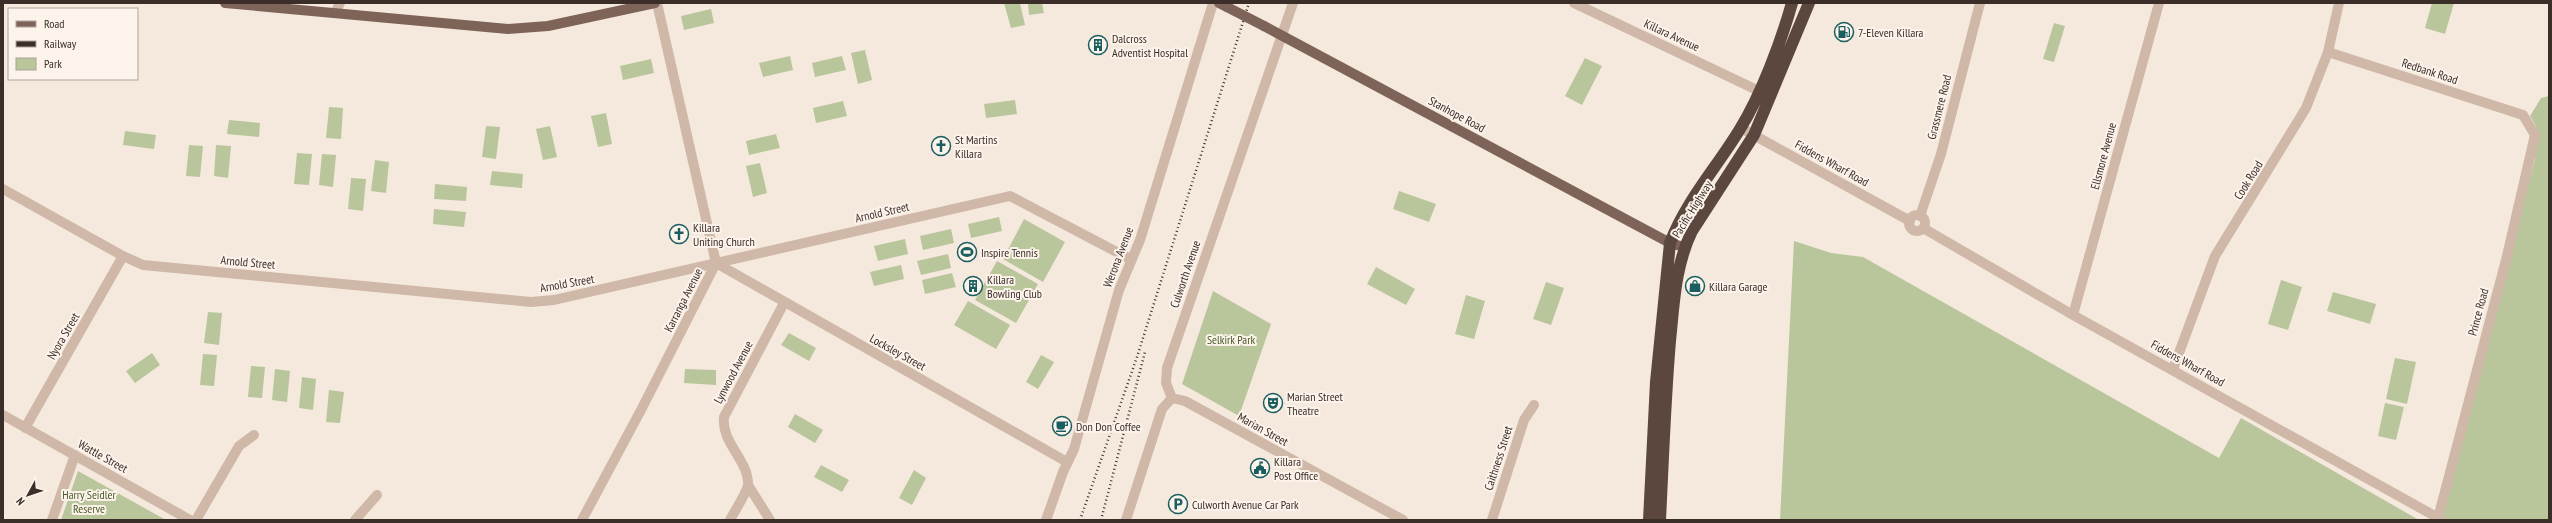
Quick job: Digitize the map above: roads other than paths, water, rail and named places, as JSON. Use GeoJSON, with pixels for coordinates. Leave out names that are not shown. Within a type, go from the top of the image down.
{"type":"FeatureCollection","features":[{"type":"Feature","properties":{"kind":"highway","name":"Pacific Highway"},"geometry":{"type":"LineString","coordinates":[[1649,520],[1656,382],[1665,274],[1670,242],[1677,223],[1741,128],[1759,91],[1792,3]]}},
{"type":"Feature","properties":{"kind":"highway","name":"Pacific Highway"},"geometry":{"type":"LineString","coordinates":[[1660,520],[1666,385],[1676,274],[1684,247],[1692,231],[1754,135],[1809,3]]}},
{"type":"Feature","properties":{"kind":"main road"},"geometry":{"type":"LineString","coordinates":[[225,3],[508,29],[548,26],[656,3]]}},
{"type":"Feature","properties":{"kind":"main road","name":"Stanhope Road"},"geometry":{"type":"LineString","coordinates":[[1223,5],[1670,242],[1684,247]]}},
{"type":"Feature","properties":{"kind":"street"},"geometry":{"type":"LineString","coordinates":[[335,13],[340,3]]}},
{"type":"Feature","properties":{"kind":"street","name":"Karranga Avenue"},"geometry":{"type":"LineString","coordinates":[[582,520],[641,410],[716,263],[656,3]]}},
{"type":"Feature","properties":{"kind":"street","name":"Werona Avenue"},"geometry":{"type":"LineString","coordinates":[[1046,520],[1067,462],[1074,449],[1130,259],[1140,240],[1213,3]]}},
{"type":"Feature","properties":{"kind":"street"},"geometry":{"type":"LineString","coordinates":[[1281,35],[1293,3]]}},
{"type":"Feature","properties":{"kind":"street","name":"Killara Avenue"},"geometry":{"type":"LineString","coordinates":[[1574,3],[1759,91]]}},
{"type":"Feature","properties":{"kind":"street","name":"Grassmere Road"},"geometry":{"type":"LineString","coordinates":[[1920,216],[1941,154],[1980,3]]}},
{"type":"Feature","properties":{"kind":"street","name":"Ellsmore Avenue"},"geometry":{"type":"LineString","coordinates":[[2073,315],[2159,3]]}},
{"type":"Feature","properties":{"kind":"street","name":"Cook Road"},"geometry":{"type":"LineString","coordinates":[[2173,369],[2215,256],[2306,108],[2328,52],[2339,3]]}},
{"type":"Feature","properties":{"kind":"street","name":"Culworth Avenue"},"geometry":{"type":"LineString","coordinates":[[1172,398],[1166,383],[1167,368],[1281,35]]}},
{"type":"Feature","properties":{"kind":"street","name":"Redbank Road"},"geometry":{"type":"LineString","coordinates":[[2328,52],[2523,115]]}},
{"type":"Feature","properties":{"kind":"street","name":"Prince Road"},"geometry":{"type":"LineString","coordinates":[[2440,519],[2507,256],[2535,135],[2523,115]]}},
{"type":"Feature","properties":{"kind":"street","name":"Fiddens Wharf Road"},"geometry":{"type":"LineString","coordinates":[[1741,128],[1910,221]]}},
{"type":"Feature","properties":{"kind":"street","name":"Arnold Street"},"geometry":{"type":"LineString","coordinates":[[3,189],[123,256],[143,265],[531,302],[554,300],[1010,196],[1130,259]]}},
{"type":"Feature","properties":{"kind":"street"},"geometry":{"type":"LineString","coordinates":[[1914,216],[1920,216],[1924,221],[1923,228],[1919,231],[1913,230],[1910,226],[1910,221],[1914,216]]}},
{"type":"Feature","properties":{"kind":"street","name":"Fiddens Wharf Road"},"geometry":{"type":"LineString","coordinates":[[1923,228],[2073,315],[2173,369],[2440,519]]}},
{"type":"Feature","properties":{"kind":"street","name":"Nyora Street"},"geometry":{"type":"LineString","coordinates":[[25,428],[123,256]]}},
{"type":"Feature","properties":{"kind":"street","name":"Locksley Street"},"geometry":{"type":"LineString","coordinates":[[716,263],[784,303],[1067,462]]}},
{"type":"Feature","properties":{"kind":"street","name":"Lynwood Avenue"},"geometry":{"type":"LineString","coordinates":[[770,520],[748,485],[745,470],[723,427],[724,417],[784,303]]}},
{"type":"Feature","properties":{"kind":"street"},"geometry":{"type":"LineString","coordinates":[[1126,520],[1162,408],[1172,398]]}},
{"type":"Feature","properties":{"kind":"street","name":"Marian Street"},"geometry":{"type":"LineString","coordinates":[[1172,398],[1185,401],[1403,520]]}},
{"type":"Feature","properties":{"kind":"street","name":"Caithness Street"},"geometry":{"type":"LineString","coordinates":[[1492,520],[1524,420],[1534,406]]}},
{"type":"Feature","properties":{"kind":"street","name":"Wattle Street"},"geometry":{"type":"LineString","coordinates":[[3,415],[190,520]]}},
{"type":"Feature","properties":{"kind":"street"},"geometry":{"type":"LineString","coordinates":[[196,520],[239,446],[254,435]]}},
{"type":"Feature","properties":{"kind":"street"},"geometry":{"type":"LineString","coordinates":[[52,520],[75,455]]}},
{"type":"Feature","properties":{"kind":"street"},"geometry":{"type":"LineString","coordinates":[[730,520],[748,485]]}},
{"type":"Feature","properties":{"kind":"street"},"geometry":{"type":"LineString","coordinates":[[355,520],[377,495]]}},
{"type":"Feature","properties":{"kind":"railway"},"geometry":{"type":"LineString","coordinates":[[1080,520],[1137,357],[1249,3]]}},
{"type":"Feature","properties":{"kind":"railway"},"geometry":{"type":"LineString","coordinates":[[1101,520],[1145,352]]}},
{"type":"Feature","properties":{"kind":"place","name":"7-Eleven Killara"},"geometry":{"type":"Point","coordinates":[1844,32]}},
{"type":"Feature","properties":{"kind":"place","name":"Dalcross Adventist Hospital"},"geometry":{"type":"Point","coordinates":[1098,45]}},
{"type":"Feature","properties":{"kind":"place","name":"St Martins Killara"},"geometry":{"type":"Point","coordinates":[941,146]}},
{"type":"Feature","properties":{"kind":"place","name":"Killara Uniting Church"},"geometry":{"type":"Point","coordinates":[679,234]}},
{"type":"Feature","properties":{"kind":"place","name":"Inspire Tennis"},"geometry":{"type":"Point","coordinates":[967,252]}},
{"type":"Feature","properties":{"kind":"place","name":"Killara Bowling Club"},"geometry":{"type":"Point","coordinates":[973,286]}},
{"type":"Feature","properties":{"kind":"place","name":"Killara Garage"},"geometry":{"type":"Point","coordinates":[1695,286]}},
{"type":"Feature","properties":{"kind":"place","name":"Marian Street Theatre"},"geometry":{"type":"Point","coordinates":[1273,403]}},
{"type":"Feature","properties":{"kind":"place","name":"Don Don Coffee"},"geometry":{"type":"Point","coordinates":[1062,426]}},
{"type":"Feature","properties":{"kind":"place","name":"Killara Post Office"},"geometry":{"type":"Point","coordinates":[1260,468]}},
{"type":"Feature","properties":{"kind":"place","name":"Culworth Avenue Car Park"},"geometry":{"type":"Point","coordinates":[1178,504]}},
{"type":"Feature","properties":{"kind":"park label","name":"Selkirk Park"},"geometry":{"type":"Point","coordinates":[1231,339]}},
{"type":"Feature","properties":{"kind":"park label","name":"Harry Seidler Reserve"},"geometry":{"type":"Point","coordinates":[89,501]}}]}
